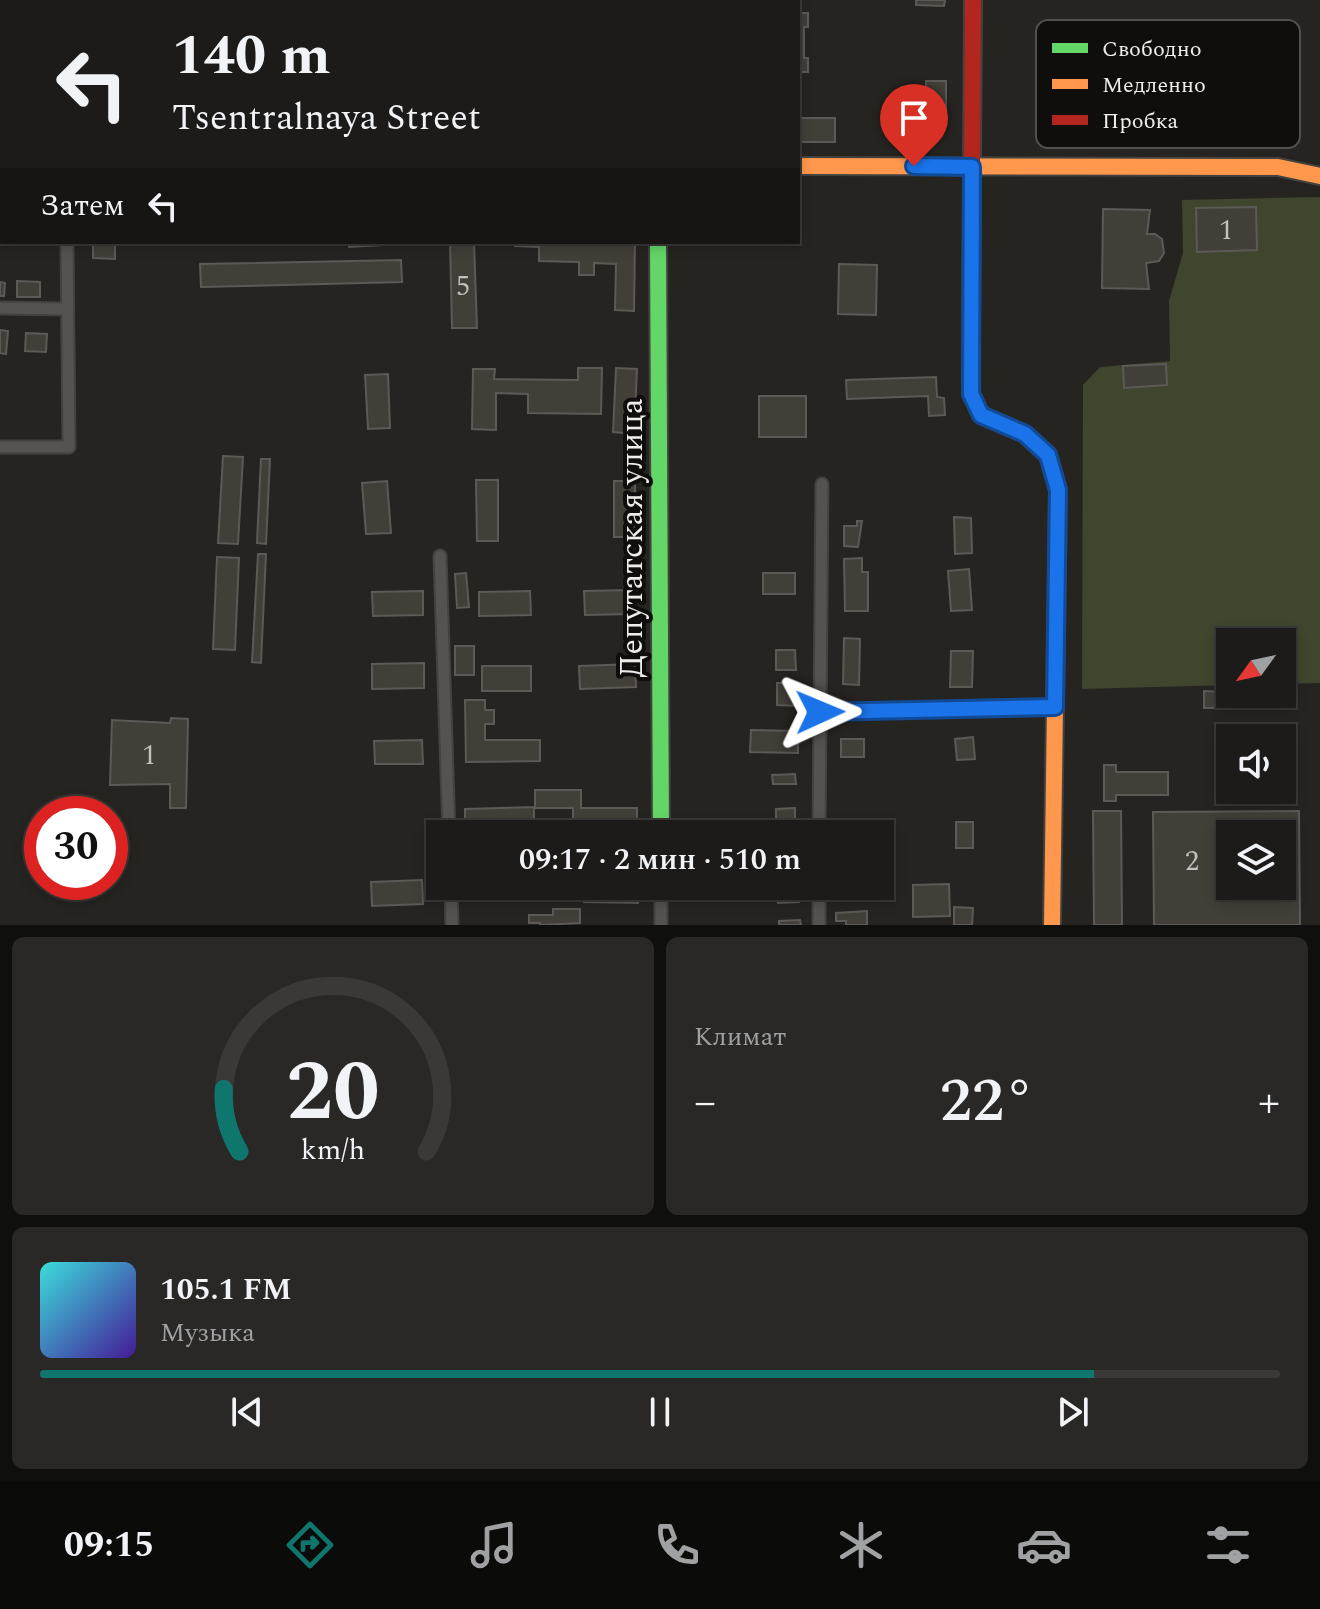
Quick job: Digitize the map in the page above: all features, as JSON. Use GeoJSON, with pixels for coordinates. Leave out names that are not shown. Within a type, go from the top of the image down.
{"type":"FeatureCollection","features":[{"type":"Feature","properties":{"kind":"street"},"geometry":{"type":"LineString","coordinates":[[973,0],[971,394],[981,415],[1025,434],[1048,455],[1058,490],[1052,925]]}},
{"type":"Feature","properties":{"kind":"street"},"geometry":{"type":"LineString","coordinates":[[800,166],[1278,167],[1320,176]]}},
{"type":"Feature","properties":{"kind":"street"},"geometry":{"type":"LineString","coordinates":[[0,447],[69,447],[67,244]]}},
{"type":"Feature","properties":{"kind":"street","name":"Депутатская улица"},"geometry":{"type":"LineString","coordinates":[[658,244],[661,820]]}},
{"type":"Feature","properties":{"kind":"street"},"geometry":{"type":"LineString","coordinates":[[0,308],[67,309]]}},
{"type":"Feature","properties":{"kind":"street"},"geometry":{"type":"LineString","coordinates":[[819,820],[822,484]]}},
{"type":"Feature","properties":{"kind":"street"},"geometry":{"type":"LineString","coordinates":[[440,556],[449,820]]}},
{"type":"Feature","properties":{"kind":"street"},"geometry":{"type":"LineString","coordinates":[[820,712],[1055,707]]}},
{"type":"Feature","properties":{"kind":"street"},"geometry":{"type":"LineString","coordinates":[[451,900],[452,925]]}},
{"type":"Feature","properties":{"kind":"street"},"geometry":{"type":"LineString","coordinates":[[661,900],[661,925]]}},
{"type":"Feature","properties":{"kind":"street"},"geometry":{"type":"LineString","coordinates":[[819,900],[819,925]]}},
{"type":"Feature","properties":{"kind":"green space"},"geometry":{"type":"Polygon","coordinates":[[[1320,197],[1320,683],[1296,684],[1296,628],[1216,628],[1216,685],[1082,689],[1083,385],[1100,367],[1170,361],[1169,301],[1183,253],[1182,200],[1320,197]]]}},
{"type":"Feature","properties":{"kind":"building"},"geometry":{"type":"Polygon","coordinates":[[[916,0],[945,0],[944,6],[916,5],[916,0]]]}},
{"type":"Feature","properties":{"kind":"building"},"geometry":{"type":"Polygon","coordinates":[[[800,13],[808,13],[808,27],[804,27],[804,58],[808,58],[808,72],[800,72],[800,13]]]}},
{"type":"Feature","properties":{"kind":"building"},"geometry":{"type":"Polygon","coordinates":[[[926,81],[946,81],[946,120],[938,120],[938,138],[896,137],[896,116],[925,116],[926,81]]]}},
{"type":"Feature","properties":{"kind":"building"},"geometry":{"type":"Polygon","coordinates":[[[800,118],[835,118],[835,142],[800,142],[800,118]]]}},
{"type":"Feature","properties":{"kind":"building"},"geometry":{"type":"Polygon","coordinates":[[[1256,207],[1257,250],[1197,252],[1196,208],[1256,207]]]}},
{"type":"Feature","properties":{"kind":"building"},"geometry":{"type":"Polygon","coordinates":[[[1103,209],[1150,210],[1147,234],[1155,234],[1162,239],[1164,253],[1159,261],[1146,263],[1149,289],[1102,288],[1103,209]]]}},
{"type":"Feature","properties":{"kind":"building"},"geometry":{"type":"Polygon","coordinates":[[[93,244],[115,244],[115,259],[93,258],[93,244]]]}},
{"type":"Feature","properties":{"kind":"building"},"geometry":{"type":"Polygon","coordinates":[[[349,244],[402,244],[349,247],[349,244]]]}},
{"type":"Feature","properties":{"kind":"building"},"geometry":{"type":"Polygon","coordinates":[[[450,244],[474,244],[477,328],[452,328],[450,244]]]}},
{"type":"Feature","properties":{"kind":"building"},"geometry":{"type":"Polygon","coordinates":[[[635,244],[634,311],[615,310],[616,264],[594,263],[594,275],[579,275],[579,262],[539,261],[539,247],[515,246],[635,244]]]}},
{"type":"Feature","properties":{"kind":"building"},"geometry":{"type":"Polygon","coordinates":[[[401,260],[402,282],[201,287],[200,264],[401,260]]]}},
{"type":"Feature","properties":{"kind":"building"},"geometry":{"type":"Polygon","coordinates":[[[839,264],[877,265],[876,315],[838,314],[839,264]]]}},
{"type":"Feature","properties":{"kind":"building"},"geometry":{"type":"Polygon","coordinates":[[[17,281],[40,282],[40,297],[17,297],[17,281]]]}},
{"type":"Feature","properties":{"kind":"building"},"geometry":{"type":"Polygon","coordinates":[[[0,282],[5,283],[4,296],[0,296],[0,282]]]}},
{"type":"Feature","properties":{"kind":"building"},"geometry":{"type":"Polygon","coordinates":[[[0,330],[8,331],[6,354],[0,353],[0,330]]]}},
{"type":"Feature","properties":{"kind":"building"},"geometry":{"type":"Polygon","coordinates":[[[26,333],[47,334],[46,352],[25,351],[26,333]]]}},
{"type":"Feature","properties":{"kind":"building"},"geometry":{"type":"Polygon","coordinates":[[[1166,364],[1167,385],[1124,388],[1123,366],[1166,364]]]}},
{"type":"Feature","properties":{"kind":"building"},"geometry":{"type":"Polygon","coordinates":[[[578,368],[602,368],[601,414],[528,413],[528,394],[496,393],[496,430],[472,429],[473,369],[495,369],[494,379],[578,380],[578,368]]]}},
{"type":"Feature","properties":{"kind":"building"},"geometry":{"type":"Polygon","coordinates":[[[616,368],[637,369],[634,434],[613,432],[616,368]]]}},
{"type":"Feature","properties":{"kind":"building"},"geometry":{"type":"Polygon","coordinates":[[[388,374],[390,428],[368,429],[365,375],[388,374]]]}},
{"type":"Feature","properties":{"kind":"building"},"geometry":{"type":"Polygon","coordinates":[[[936,377],[937,397],[944,398],[945,415],[929,416],[928,396],[847,399],[846,380],[936,377]]]}},
{"type":"Feature","properties":{"kind":"building"},"geometry":{"type":"Polygon","coordinates":[[[759,396],[806,396],[806,437],[759,437],[759,396]]]}},
{"type":"Feature","properties":{"kind":"building"},"geometry":{"type":"Polygon","coordinates":[[[223,456],[243,457],[238,544],[218,543],[223,456]]]}},
{"type":"Feature","properties":{"kind":"building"},"geometry":{"type":"Polygon","coordinates":[[[261,459],[270,459],[266,544],[257,543],[261,459]]]}},
{"type":"Feature","properties":{"kind":"building"},"geometry":{"type":"Polygon","coordinates":[[[476,480],[498,480],[498,541],[477,541],[476,480]]]}},
{"type":"Feature","properties":{"kind":"building"},"geometry":{"type":"Polygon","coordinates":[[[387,481],[391,533],[366,534],[362,483],[387,481]]]}},
{"type":"Feature","properties":{"kind":"building"},"geometry":{"type":"Polygon","coordinates":[[[614,481],[635,481],[635,537],[614,537],[614,481]]]}},
{"type":"Feature","properties":{"kind":"building"},"geometry":{"type":"Polygon","coordinates":[[[954,517],[971,518],[972,553],[955,554],[954,517]]]}},
{"type":"Feature","properties":{"kind":"building"},"geometry":{"type":"Polygon","coordinates":[[[857,521],[862,521],[858,547],[844,546],[844,526],[857,526],[857,521]]]}},
{"type":"Feature","properties":{"kind":"building"},"geometry":{"type":"Polygon","coordinates":[[[258,554],[266,554],[261,663],[252,662],[258,554]]]}},
{"type":"Feature","properties":{"kind":"building"},"geometry":{"type":"Polygon","coordinates":[[[217,557],[239,558],[235,650],[213,649],[217,557]]]}},
{"type":"Feature","properties":{"kind":"building"},"geometry":{"type":"Polygon","coordinates":[[[862,558],[862,572],[868,572],[868,611],[845,611],[844,559],[862,558]]]}},
{"type":"Feature","properties":{"kind":"building"},"geometry":{"type":"Polygon","coordinates":[[[969,569],[972,610],[951,611],[948,571],[969,569]]]}},
{"type":"Feature","properties":{"kind":"building"},"geometry":{"type":"Polygon","coordinates":[[[466,573],[469,607],[457,608],[455,574],[466,573]]]}},
{"type":"Feature","properties":{"kind":"building"},"geometry":{"type":"Polygon","coordinates":[[[763,573],[795,573],[795,594],[763,594],[763,573]]]}},
{"type":"Feature","properties":{"kind":"building"},"geometry":{"type":"Polygon","coordinates":[[[632,590],[633,614],[585,615],[584,591],[632,590]]]}},
{"type":"Feature","properties":{"kind":"building"},"geometry":{"type":"Polygon","coordinates":[[[423,591],[423,615],[373,616],[372,592],[423,591]]]}},
{"type":"Feature","properties":{"kind":"building"},"geometry":{"type":"Polygon","coordinates":[[[530,591],[531,615],[479,616],[479,592],[530,591]]]}},
{"type":"Feature","properties":{"kind":"building"},"geometry":{"type":"Polygon","coordinates":[[[844,638],[860,639],[859,685],[843,684],[844,638]]]}},
{"type":"Feature","properties":{"kind":"building"},"geometry":{"type":"Polygon","coordinates":[[[455,646],[474,646],[474,675],[455,675],[455,646]]]}},
{"type":"Feature","properties":{"kind":"building"},"geometry":{"type":"Polygon","coordinates":[[[776,650],[795,650],[796,670],[776,670],[776,650]]]}},
{"type":"Feature","properties":{"kind":"building"},"geometry":{"type":"Polygon","coordinates":[[[951,651],[973,651],[972,687],[950,687],[951,651]]]}},
{"type":"Feature","properties":{"kind":"building"},"geometry":{"type":"Polygon","coordinates":[[[424,663],[424,688],[372,689],[372,664],[424,663]]]}},
{"type":"Feature","properties":{"kind":"building"},"geometry":{"type":"Polygon","coordinates":[[[635,664],[636,687],[580,689],[579,666],[635,664]]]}},
{"type":"Feature","properties":{"kind":"building"},"geometry":{"type":"Polygon","coordinates":[[[482,666],[531,666],[531,691],[482,691],[482,666]]]}},
{"type":"Feature","properties":{"kind":"building"},"geometry":{"type":"Polygon","coordinates":[[[777,683],[798,683],[798,706],[777,705],[777,683]]]}},
{"type":"Feature","properties":{"kind":"building"},"geometry":{"type":"Polygon","coordinates":[[[1204,691],[1216,692],[1216,708],[1204,708],[1204,691]]]}},
{"type":"Feature","properties":{"kind":"building"},"geometry":{"type":"Polygon","coordinates":[[[465,700],[485,700],[485,710],[494,710],[494,724],[485,724],[485,740],[540,740],[540,761],[466,762],[465,700]]]}},
{"type":"Feature","properties":{"kind":"building"},"geometry":{"type":"Polygon","coordinates":[[[171,718],[188,719],[186,808],[170,808],[170,784],[110,785],[112,720],[170,723],[171,718]]]}},
{"type":"Feature","properties":{"kind":"building"},"geometry":{"type":"Polygon","coordinates":[[[751,730],[798,731],[798,753],[750,752],[751,730]]]}},
{"type":"Feature","properties":{"kind":"building"},"geometry":{"type":"Polygon","coordinates":[[[973,737],[975,759],[957,760],[955,739],[973,737]]]}},
{"type":"Feature","properties":{"kind":"building"},"geometry":{"type":"Polygon","coordinates":[[[841,739],[864,739],[864,757],[841,757],[841,739]]]}},
{"type":"Feature","properties":{"kind":"building"},"geometry":{"type":"Polygon","coordinates":[[[422,740],[423,764],[375,764],[374,741],[422,740]]]}},
{"type":"Feature","properties":{"kind":"building"},"geometry":{"type":"Polygon","coordinates":[[[1104,765],[1116,765],[1116,772],[1168,772],[1168,795],[1116,795],[1116,801],[1104,801],[1104,765]]]}},
{"type":"Feature","properties":{"kind":"building"},"geometry":{"type":"Polygon","coordinates":[[[795,774],[796,784],[773,784],[772,775],[795,774]]]}},
{"type":"Feature","properties":{"kind":"building"},"geometry":{"type":"Polygon","coordinates":[[[535,790],[581,790],[581,808],[637,808],[637,820],[573,820],[573,808],[535,808],[535,790]]]}},
{"type":"Feature","properties":{"kind":"building"},"geometry":{"type":"Polygon","coordinates":[[[534,807],[534,820],[465,820],[465,809],[534,807]]]}},
{"type":"Feature","properties":{"kind":"building"},"geometry":{"type":"Polygon","coordinates":[[[795,808],[795,820],[776,820],[776,809],[795,808]]]}},
{"type":"Feature","properties":{"kind":"building"},"geometry":{"type":"Polygon","coordinates":[[[1093,811],[1121,811],[1122,925],[1094,925],[1093,811]]]}},
{"type":"Feature","properties":{"kind":"building"},"geometry":{"type":"Polygon","coordinates":[[[1299,811],[1300,925],[1154,925],[1153,812],[1299,811]]]}},
{"type":"Feature","properties":{"kind":"building"},"geometry":{"type":"Polygon","coordinates":[[[956,822],[973,822],[973,848],[956,848],[956,822]]]}},
{"type":"Feature","properties":{"kind":"building"},"geometry":{"type":"Polygon","coordinates":[[[422,880],[423,904],[372,906],[371,882],[422,880]]]}},
{"type":"Feature","properties":{"kind":"building"},"geometry":{"type":"Polygon","coordinates":[[[949,884],[950,916],[913,917],[913,885],[949,884]]]}},
{"type":"Feature","properties":{"kind":"building"},"geometry":{"type":"Polygon","coordinates":[[[638,900],[638,903],[584,902],[638,900]]]}},
{"type":"Feature","properties":{"kind":"building"},"geometry":{"type":"Polygon","coordinates":[[[778,900],[799,900],[799,902],[778,903],[778,900]]]}},
{"type":"Feature","properties":{"kind":"building"},"geometry":{"type":"Polygon","coordinates":[[[954,907],[973,908],[972,925],[954,925],[954,907]]]}},
{"type":"Feature","properties":{"kind":"building"},"geometry":{"type":"Polygon","coordinates":[[[553,909],[580,909],[580,923],[529,923],[529,915],[553,915],[553,909]]]}},
{"type":"Feature","properties":{"kind":"building"},"geometry":{"type":"Polygon","coordinates":[[[867,911],[867,925],[846,925],[846,921],[836,921],[836,913],[867,911]]]}},
{"type":"Feature","properties":{"kind":"building"},"geometry":{"type":"Polygon","coordinates":[[[800,920],[801,925],[779,925],[779,921],[800,920]]]}},
{"type":"Feature","properties":{"kind":"traffic: fast"},"geometry":{"type":"LineString","coordinates":[[658,244],[661,820]]}},
{"type":"Feature","properties":{"kind":"traffic: fast"},"geometry":{"type":"LineString","coordinates":[[971,338],[971,394],[981,415],[1025,434],[1048,455],[1058,490],[1055,704]]}},
{"type":"Feature","properties":{"kind":"traffic: slow"},"geometry":{"type":"LineString","coordinates":[[800,166],[1278,167],[1320,176]]}},
{"type":"Feature","properties":{"kind":"traffic: slow"},"geometry":{"type":"LineString","coordinates":[[1052,925],[1055,704]]}},
{"type":"Feature","properties":{"kind":"traffic: jam"},"geometry":{"type":"LineString","coordinates":[[971,338],[973,0]]}},
{"type":"Feature","properties":{"kind":"route"},"geometry":{"type":"LineString","coordinates":[[820,712],[1055,707],[1058,490],[1048,455],[1025,434],[981,415],[971,394],[972,167],[914,166]]}}]}
